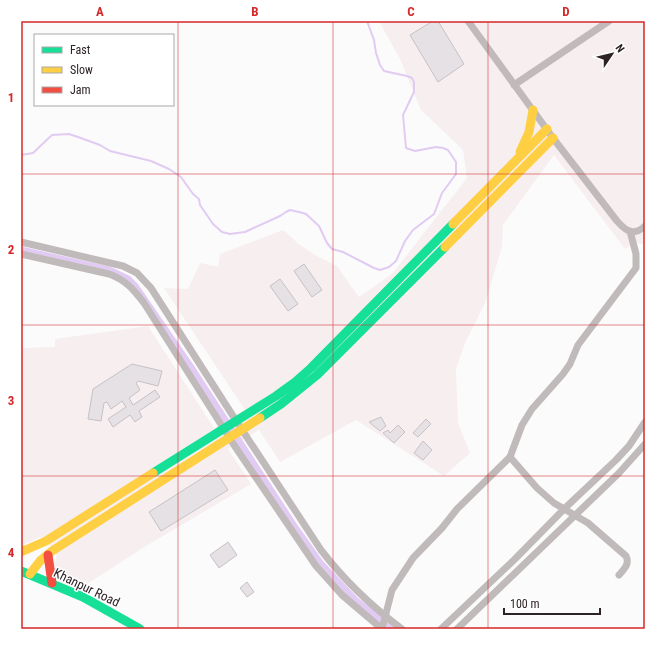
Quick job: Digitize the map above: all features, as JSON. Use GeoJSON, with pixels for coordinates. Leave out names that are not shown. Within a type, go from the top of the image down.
{"type":"FeatureCollection","features":[{"type":"Feature","properties":{"kind":"main road"},"geometry":{"type":"LineString","coordinates":[[515,161],[526,141],[530,129],[533,110]]}},
{"type":"Feature","properties":{"kind":"main road"},"geometry":{"type":"LineString","coordinates":[[22,551],[32,548],[53,537],[276,396],[294,383],[311,368],[547,129]]}},
{"type":"Feature","properties":{"kind":"main road"},"geometry":{"type":"LineString","coordinates":[[26,573],[44,558],[281,404],[299,390],[322,369],[553,138]]}},
{"type":"Feature","properties":{"kind":"main road"},"geometry":{"type":"LineString","coordinates":[[32,548],[37,554],[44,558],[52,583]]}},
{"type":"Feature","properties":{"kind":"main road","name":"Khanpur Road"},"geometry":{"type":"LineString","coordinates":[[26,573],[52,583],[100,606],[140,629]]}},
{"type":"Feature","properties":{"kind":"street"},"geometry":{"type":"LineString","coordinates":[[468,21],[553,138],[617,221],[624,228],[630,231],[636,232],[645,226]]}},
{"type":"Feature","properties":{"kind":"street"},"geometry":{"type":"LineString","coordinates":[[514,85],[609,21]]}},
{"type":"Feature","properties":{"kind":"street"},"geometry":{"type":"LineString","coordinates":[[383,623],[392,590],[413,558],[458,509],[510,457],[522,425],[528,415],[563,374],[570,364],[578,345],[636,268],[636,254],[630,231]]}},
{"type":"Feature","properties":{"kind":"street"},"geometry":{"type":"LineString","coordinates":[[21,242],[131,268],[137,273],[151,288],[232,416],[321,550],[348,584],[383,623]]}},
{"type":"Feature","properties":{"kind":"street"},"geometry":{"type":"LineString","coordinates":[[21,254],[109,274],[121,279],[131,286],[148,310],[234,445],[316,566],[342,595],[383,623],[402,629]]}},
{"type":"Feature","properties":{"kind":"street"},"geometry":{"type":"LineString","coordinates":[[457,629],[570,511],[629,446],[645,422]]}},
{"type":"Feature","properties":{"kind":"street"},"geometry":{"type":"LineString","coordinates":[[440,629],[514,560],[570,511],[619,473],[645,444]]}},
{"type":"Feature","properties":{"kind":"street"},"geometry":{"type":"LineString","coordinates":[[510,457],[537,488],[554,503],[570,511],[588,523],[626,556],[628,564],[619,575]]}},
{"type":"Feature","properties":{"kind":"shaded area"},"geometry":{"type":"Polygon","coordinates":[[[379,21],[645,21],[645,244],[636,243],[625,249],[554,155],[503,225],[502,247],[485,303],[465,343],[456,369],[458,423],[470,453],[444,476],[356,420],[280,462],[259,430],[228,449],[251,484],[146,546],[76,591],[63,585],[57,579],[54,564],[57,556],[47,541],[40,537],[21,546],[21,348],[55,347],[55,339],[148,326],[214,428],[245,410],[164,288],[188,289],[200,263],[218,267],[220,254],[283,230],[300,245],[337,266],[359,297],[392,274],[467,178],[463,150],[421,110],[400,59],[379,21]]]}},
{"type":"Feature","properties":{"kind":"building"},"geometry":{"type":"Polygon","coordinates":[[[433,21],[438,21],[464,64],[438,82],[410,35],[433,21]]]}},
{"type":"Feature","properties":{"kind":"building"},"geometry":{"type":"Polygon","coordinates":[[[304,264],[322,290],[312,297],[294,271],[304,264]]]}},
{"type":"Feature","properties":{"kind":"building"},"geometry":{"type":"Polygon","coordinates":[[[280,279],[298,304],[288,311],[270,286],[280,279]]]}},
{"type":"Feature","properties":{"kind":"building"},"geometry":{"type":"Polygon","coordinates":[[[132,364],[162,371],[158,386],[138,381],[136,383],[140,390],[129,398],[133,405],[155,390],[160,397],[139,411],[142,417],[135,422],[130,415],[113,427],[108,419],[126,407],[122,401],[111,409],[107,402],[104,403],[101,421],[88,419],[93,389],[132,364]]]}},
{"type":"Feature","properties":{"kind":"building"},"geometry":{"type":"Polygon","coordinates":[[[381,417],[386,426],[380,431],[369,422],[381,417]]]}},
{"type":"Feature","properties":{"kind":"building"},"geometry":{"type":"Polygon","coordinates":[[[426,419],[431,424],[418,437],[413,433],[426,419]]]}},
{"type":"Feature","properties":{"kind":"building"},"geometry":{"type":"Polygon","coordinates":[[[398,425],[405,432],[394,443],[383,433],[388,430],[390,433],[398,425]]]}},
{"type":"Feature","properties":{"kind":"building"},"geometry":{"type":"Polygon","coordinates":[[[423,441],[432,450],[423,460],[414,453],[423,441]]]}},
{"type":"Feature","properties":{"kind":"building"},"geometry":{"type":"Polygon","coordinates":[[[215,470],[228,490],[161,531],[149,512],[215,470]]]}},
{"type":"Feature","properties":{"kind":"building"},"geometry":{"type":"Polygon","coordinates":[[[228,542],[237,555],[219,568],[210,555],[228,542]]]}},
{"type":"Feature","properties":{"kind":"building"},"geometry":{"type":"Polygon","coordinates":[[[247,582],[254,592],[247,597],[240,588],[247,582]]]}},
{"type":"Feature","properties":{"kind":"waterway"},"geometry":{"type":"LineString","coordinates":[[21,155],[33,153],[52,135],[69,134],[100,145],[110,151],[151,161],[169,169],[181,177],[193,194],[199,199],[200,205],[213,224],[222,232],[230,234],[245,232],[290,210],[306,214],[319,226],[327,243],[332,249],[343,252],[380,270],[389,267],[396,261],[405,241],[413,230],[434,214],[442,193],[456,174],[456,162],[448,150],[443,148],[436,147],[415,151],[406,148],[403,115],[414,92],[414,82],[412,78],[407,76],[384,71],[380,65],[374,40],[367,21]]}},
{"type":"Feature","properties":{"kind":"waterway"},"geometry":{"type":"LineString","coordinates":[[21,250],[109,270],[128,279],[135,286],[190,366],[294,526],[321,564],[355,600],[392,629]]}},
{"type":"Feature","properties":{"kind":"traffic: fast"},"geometry":{"type":"LineString","coordinates":[[153,473],[276,396],[294,383],[311,368],[453,224]]}},
{"type":"Feature","properties":{"kind":"traffic: fast"},"geometry":{"type":"LineString","coordinates":[[260,418],[281,404],[317,375],[445,247]]}},
{"type":"Feature","properties":{"kind":"traffic: fast"},"geometry":{"type":"LineString","coordinates":[[21,571],[83,597],[140,629]]}},
{"type":"Feature","properties":{"kind":"traffic: slow"},"geometry":{"type":"LineString","coordinates":[[520,152],[529,132],[533,110]]}},
{"type":"Feature","properties":{"kind":"traffic: slow"},"geometry":{"type":"LineString","coordinates":[[453,224],[547,129]]}},
{"type":"Feature","properties":{"kind":"traffic: slow"},"geometry":{"type":"LineString","coordinates":[[445,247],[553,138]]}},
{"type":"Feature","properties":{"kind":"traffic: slow"},"geometry":{"type":"LineString","coordinates":[[30,574],[40,561],[52,551],[260,418]]}},
{"type":"Feature","properties":{"kind":"traffic: slow"},"geometry":{"type":"LineString","coordinates":[[21,552],[46,541],[153,473]]}},
{"type":"Feature","properties":{"kind":"traffic: jam"},"geometry":{"type":"LineString","coordinates":[[48,555],[52,583]]}}]}
